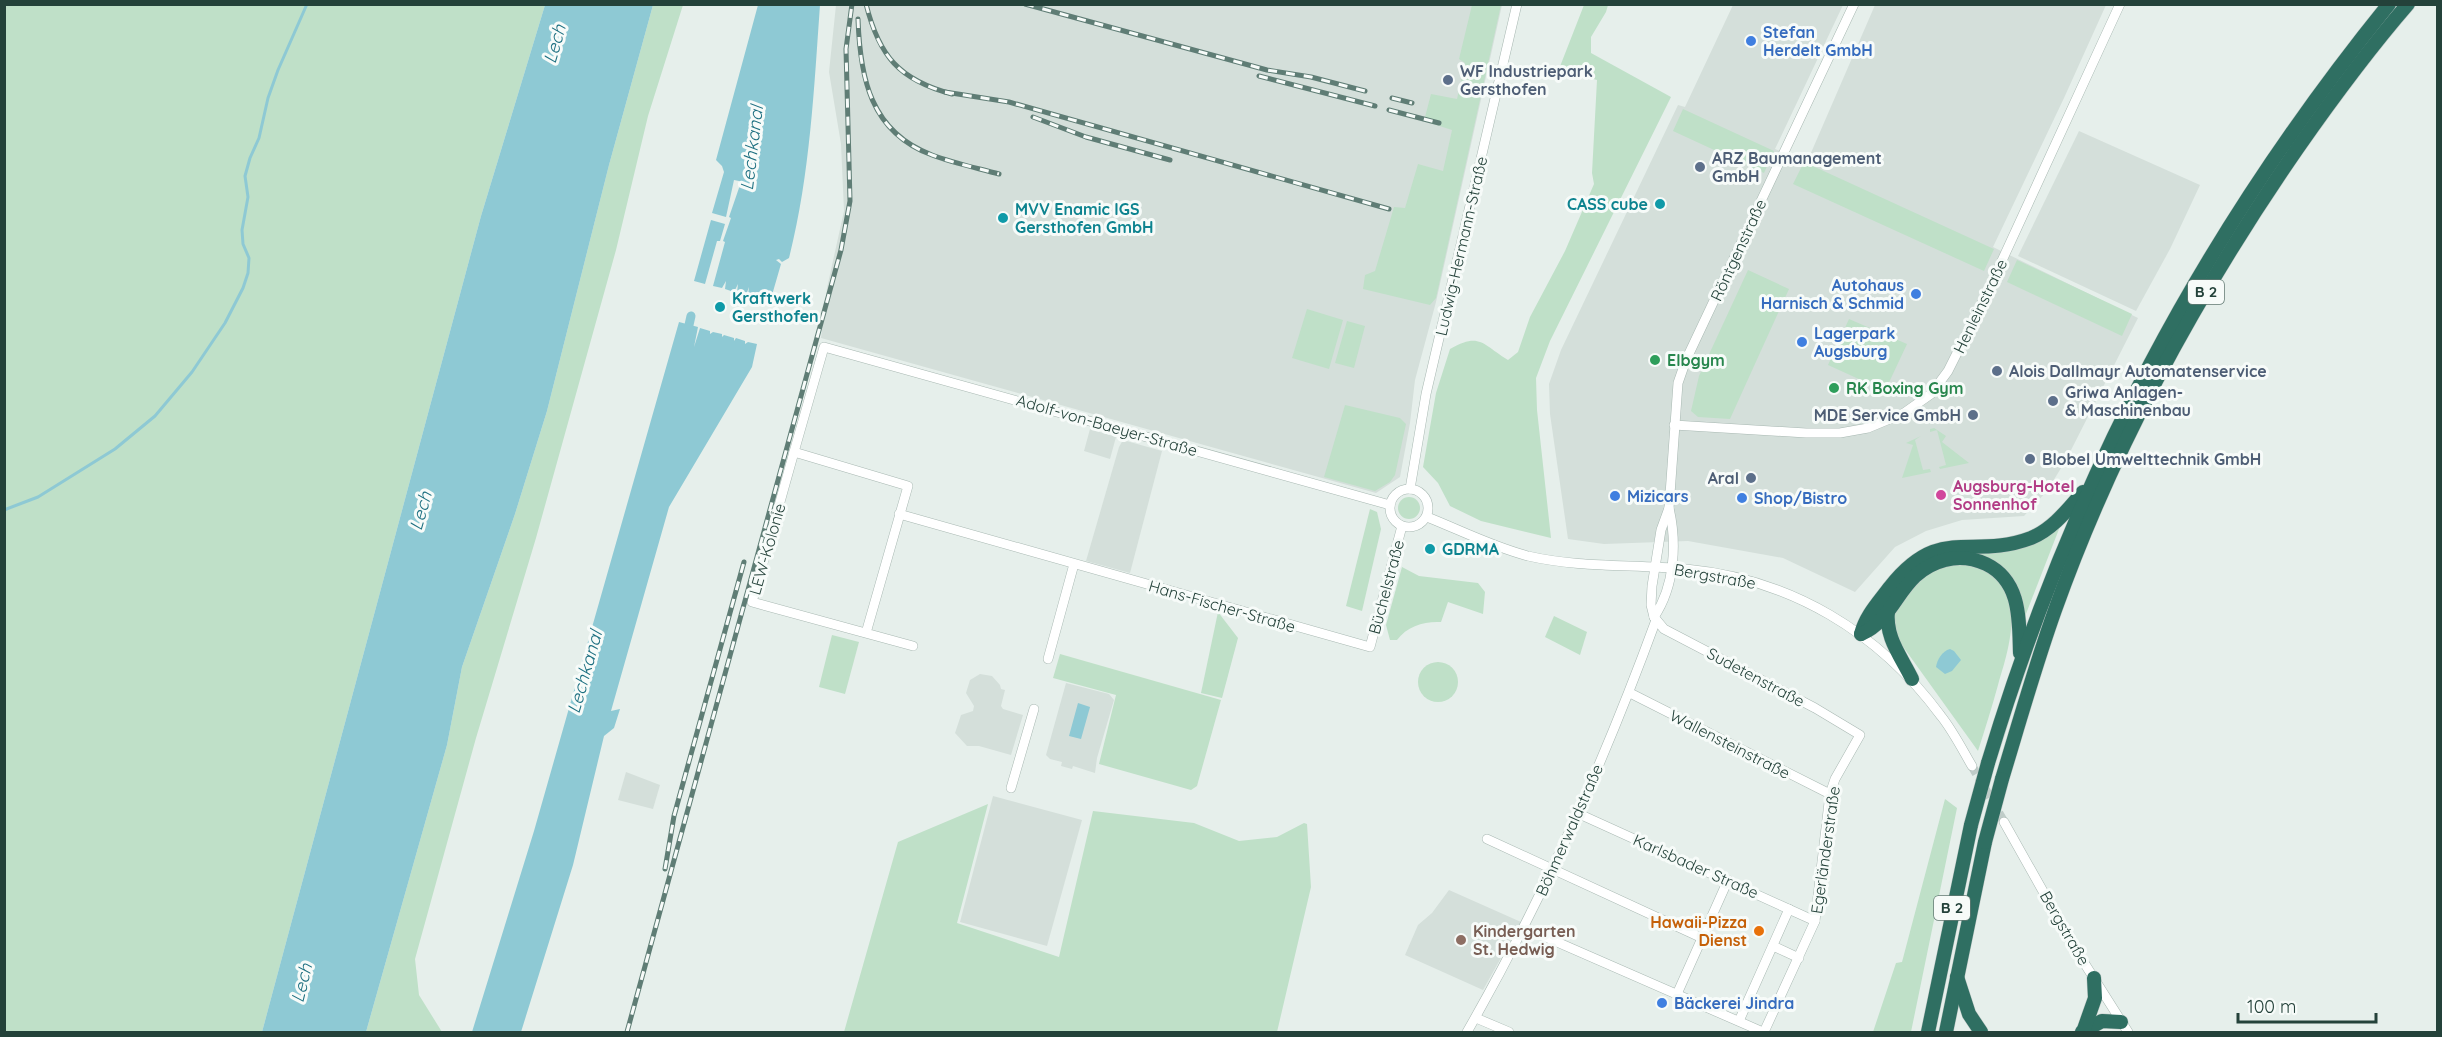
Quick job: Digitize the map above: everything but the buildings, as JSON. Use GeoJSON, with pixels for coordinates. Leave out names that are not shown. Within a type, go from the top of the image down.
{"type":"FeatureCollection","features":[{"type":"Feature","properties":{"kind":"highway","name":"B 2"},"geometry":{"type":"LineString","coordinates":[[1928,1032],[1971,825],[1988,763],[2020,660],[2090,484],[2160,343],[2233,219],[2307,110],[2389,4]]}},
{"type":"Feature","properties":{"kind":"highway","name":"B 2"},"geometry":{"type":"LineString","coordinates":[[1946,1032],[1985,842],[2002,779],[2048,632],[2085,534],[2124,447],[2174,349],[2239,237],[2278,177],[2362,60],[2408,4]]}},
{"type":"Feature","properties":{"kind":"highway","name":"B 2"},"geometry":{"type":"LineString","coordinates":[[1861,634],[1868,616],[1914,561],[1929,552],[1948,547],[2003,544],[2032,537],[2052,525],[2090,484]]}},
{"type":"Feature","properties":{"kind":"highway","name":"B 2"},"geometry":{"type":"LineString","coordinates":[[1861,634],[1878,624],[1907,584],[1922,570],[1950,558],[1963,558],[1978,561],[2002,575],[2014,595],[2019,622],[2020,660]]}},
{"type":"Feature","properties":{"kind":"highway"},"geometry":{"type":"LineString","coordinates":[[1888,610],[1887,627],[1891,641],[1911,679]]}},
{"type":"Feature","properties":{"kind":"highway","name":"B 2"},"geometry":{"type":"LineString","coordinates":[[1957,975],[1969,1014],[1981,1032]]}},
{"type":"Feature","properties":{"kind":"highway"},"geometry":{"type":"LineString","coordinates":[[2082,1032],[2095,998],[2094,978]]}},
{"type":"Feature","properties":{"kind":"highway"},"geometry":{"type":"LineString","coordinates":[[2082,1032],[2102,1021],[2125,1027]]}},
{"type":"Feature","properties":{"kind":"highway"},"geometry":{"type":"LineString","coordinates":[[2109,1032],[2125,1027]]}},
{"type":"Feature","properties":{"kind":"street","name":"Ludwig-Hermann-Straße"},"geometry":{"type":"LineString","coordinates":[[1410,489],[1427,388],[1517,4]]}},
{"type":"Feature","properties":{"kind":"street","name":"Röntgenstraße"},"geometry":{"type":"LineString","coordinates":[[1655,567],[1661,530],[1669,508],[1678,383],[1686,360],[1854,4]]}},
{"type":"Feature","properties":{"kind":"street","name":"Henleinstraße"},"geometry":{"type":"LineString","coordinates":[[1674,425],[1840,433],[1868,428],[1904,413],[1931,394],[1948,371],[1988,291],[2120,4]]}},
{"type":"Feature","properties":{"kind":"street","name":"LEW-Kolonie"},"geometry":{"type":"LineString","coordinates":[[824,347],[752,602],[913,646]]}},
{"type":"Feature","properties":{"kind":"street","name":"Adolf-von-Baeyer-Straße"},"geometry":{"type":"LineString","coordinates":[[824,347],[1390,505]]}},
{"type":"Feature","properties":{"kind":"street"},"geometry":{"type":"LineString","coordinates":[[794,452],[908,486],[866,633]]}},
{"type":"Feature","properties":{"kind":"street"},"geometry":{"type":"LineString","coordinates":[[1410,489],[1417,490],[1426,499],[1428,505],[1426,516],[1417,526],[1411,528],[1402,526],[1390,515],[1390,505],[1398,492],[1410,489]]}},
{"type":"Feature","properties":{"kind":"street","name":"Röntgenstraße"},"geometry":{"type":"LineString","coordinates":[[1669,508],[1674,529],[1671,568]]}},
{"type":"Feature","properties":{"kind":"street","name":"Hans-Fischer-Straße"},"geometry":{"type":"LineString","coordinates":[[899,514],[1370,647]]}},
{"type":"Feature","properties":{"kind":"street","name":"Bergstraße"},"geometry":{"type":"LineString","coordinates":[[1426,516],[1526,555],[1588,565],[1713,572],[1776,588],[1833,615],[1861,634],[1911,679],[1943,718],[1972,766]]}},
{"type":"Feature","properties":{"kind":"street","name":"Büchelstraße"},"geometry":{"type":"LineString","coordinates":[[1370,647],[1402,526]]}},
{"type":"Feature","properties":{"kind":"street"},"geometry":{"type":"LineString","coordinates":[[1048,659],[1074,564]]}},
{"type":"Feature","properties":{"kind":"street"},"geometry":{"type":"LineString","coordinates":[[1655,567],[1651,605],[1655,619]]}},
{"type":"Feature","properties":{"kind":"street"},"geometry":{"type":"LineString","coordinates":[[1655,619],[1661,607],[1671,568]]}},
{"type":"Feature","properties":{"kind":"street","name":"Böhmerwaldstraße"},"geometry":{"type":"LineString","coordinates":[[1467,1032],[1525,928],[1630,693],[1655,619]]}},
{"type":"Feature","properties":{"kind":"street","name":"Sudetenstraße"},"geometry":{"type":"LineString","coordinates":[[1655,619],[1664,629],[1815,708],[1860,735]]}},
{"type":"Feature","properties":{"kind":"street","name":"Wallensteinstraße"},"geometry":{"type":"LineString","coordinates":[[1630,693],[1830,794]]}},
{"type":"Feature","properties":{"kind":"street"},"geometry":{"type":"LineString","coordinates":[[1011,788],[1034,709]]}},
{"type":"Feature","properties":{"kind":"street","name":"Egerländerstraße"},"geometry":{"type":"LineString","coordinates":[[1764,1032],[1815,921],[1830,794],[1834,779],[1860,735]]}},
{"type":"Feature","properties":{"kind":"street","name":"Karlsbader Straße"},"geometry":{"type":"LineString","coordinates":[[1576,813],[1815,921]]}},
{"type":"Feature","properties":{"kind":"street","name":"Bergstraße"},"geometry":{"type":"LineString","coordinates":[[2004,822],[2125,1027]]}},
{"type":"Feature","properties":{"kind":"street"},"geometry":{"type":"LineString","coordinates":[[1487,839],[1702,938]]}},
{"type":"Feature","properties":{"kind":"street"},"geometry":{"type":"LineString","coordinates":[[1677,994],[1728,880]]}},
{"type":"Feature","properties":{"kind":"street"},"geometry":{"type":"LineString","coordinates":[[1739,1021],[1789,909]]}},
{"type":"Feature","properties":{"kind":"street"},"geometry":{"type":"LineString","coordinates":[[1525,928],[1764,1032]]}},
{"type":"Feature","properties":{"kind":"street"},"geometry":{"type":"LineString","coordinates":[[1773,946],[1798,958]]}},
{"type":"Feature","properties":{"kind":"street"},"geometry":{"type":"LineString","coordinates":[[1476,1018],[1509,1032]]}},
{"type":"Feature","properties":{"kind":"shaded area"},"geometry":{"type":"Polygon","coordinates":[[[836,5],[1502,5],[1436,302],[1415,380],[1400,477],[1376,493],[821,338],[827,288],[844,211],[841,144],[829,72],[836,5]]]}},
{"type":"Feature","properties":{"kind":"shaded area"},"geometry":{"type":"Polygon","coordinates":[[[1733,5],[1843,5],[1775,149],[1807,162],[1875,5],[2106,5],[1993,247],[2138,318],[2066,460],[2047,491],[2024,516],[1962,520],[1926,531],[1895,547],[1855,592],[1783,558],[1688,541],[1604,544],[1568,539],[1550,414],[1549,384],[1561,350],[1678,105],[1685,107],[1733,5]]]}},
{"type":"Feature","properties":{"kind":"shaded area"},"geometry":{"type":"Polygon","coordinates":[[[2079,131],[2200,185],[2170,249],[2136,311],[2018,256],[2079,131]]]}},
{"type":"Feature","properties":{"kind":"shaded area"},"geometry":{"type":"Polygon","coordinates":[[[1090,429],[1116,437],[1110,459],[1084,451],[1090,429]]]}},
{"type":"Feature","properties":{"kind":"shaded area"},"geometry":{"type":"Polygon","coordinates":[[[1123,440],[1162,451],[1130,573],[1086,561],[1123,440]]]}},
{"type":"Feature","properties":{"kind":"shaded area"},"geometry":{"type":"Polygon","coordinates":[[[980,674],[992,676],[1001,689],[1005,690],[1001,706],[1003,709],[1023,715],[1011,755],[979,746],[967,746],[955,733],[961,715],[973,711],[974,706],[966,693],[970,680],[980,674]]]}},
{"type":"Feature","properties":{"kind":"shaded area"},"geometry":{"type":"Polygon","coordinates":[[[1066,683],[1109,694],[1114,700],[1097,758],[1095,773],[1073,766],[1072,769],[1061,766],[1062,762],[1050,759],[1046,755],[1066,683]]]}},
{"type":"Feature","properties":{"kind":"shaded area"},"geometry":{"type":"Polygon","coordinates":[[[626,772],[660,785],[653,809],[618,800],[626,772]]]}},
{"type":"Feature","properties":{"kind":"shaded area"},"geometry":{"type":"Polygon","coordinates":[[[993,796],[1082,820],[1047,946],[960,922],[993,796]]]}},
{"type":"Feature","properties":{"kind":"shaded area","name":"Kindergarten St. Hedwig"},"geometry":{"type":"Polygon","coordinates":[[[1449,890],[1521,922],[1483,990],[1405,955],[1418,925],[1432,913],[1449,890]]]}},
{"type":"Feature","properties":{"kind":"green space"},"geometry":{"type":"Polygon","coordinates":[[[5,5],[545,5],[481,216],[262,1032],[5,1032],[5,5]]]}},
{"type":"Feature","properties":{"kind":"green space"},"geometry":{"type":"Polygon","coordinates":[[[653,5],[683,5],[648,116],[616,250],[415,959],[419,995],[442,1032],[366,1032],[447,745],[462,667],[515,514],[547,411],[609,165],[653,5]]]}},
{"type":"Feature","properties":{"kind":"green space"},"geometry":{"type":"Polygon","coordinates":[[[1472,5],[1501,5],[1436,298],[1430,305],[1363,289],[1365,275],[1375,271],[1394,207],[1405,208],[1418,164],[1443,171],[1452,130],[1424,121],[1431,94],[1457,99],[1465,63],[1459,59],[1472,5]]]}},
{"type":"Feature","properties":{"kind":"green space"},"geometry":{"type":"Polygon","coordinates":[[[1584,5],[1608,5],[1591,37],[1591,53],[1671,97],[1550,341],[1536,378],[1537,410],[1551,538],[1481,521],[1450,506],[1438,483],[1423,467],[1436,393],[1450,349],[1468,341],[1475,341],[1486,345],[1508,360],[1518,352],[1530,317],[1565,251],[1594,184],[1592,173],[1597,80],[1559,69],[1584,5]]]}},
{"type":"Feature","properties":{"kind":"green space"},"geometry":{"type":"Polygon","coordinates":[[[1683,109],[1774,151],[1764,173],[1673,131],[1683,109]]]}},
{"type":"Feature","properties":{"kind":"green space"},"geometry":{"type":"Polygon","coordinates":[[[1804,162],[1994,249],[1984,271],[1793,184],[1804,162]]]}},
{"type":"Feature","properties":{"kind":"green space"},"geometry":{"type":"Polygon","coordinates":[[[2017,260],[2132,314],[2122,336],[2007,282],[2017,260]]]}},
{"type":"Feature","properties":{"kind":"green space"},"geometry":{"type":"Polygon","coordinates":[[[1748,270],[1789,289],[1730,419],[1698,417],[1691,411],[1699,376],[1748,270]]]}},
{"type":"Feature","properties":{"kind":"green space"},"geometry":{"type":"Polygon","coordinates":[[[1307,309],[1343,320],[1329,369],[1292,358],[1307,309]]]}},
{"type":"Feature","properties":{"kind":"green space"},"geometry":{"type":"Polygon","coordinates":[[[1849,319],[1907,344],[1885,391],[1828,365],[1849,319]]]}},
{"type":"Feature","properties":{"kind":"green space"},"geometry":{"type":"Polygon","coordinates":[[[1347,321],[1365,326],[1354,368],[1335,363],[1347,321]]]}},
{"type":"Feature","properties":{"kind":"green space"},"geometry":{"type":"Polygon","coordinates":[[[1345,405],[1400,418],[1406,424],[1395,475],[1390,482],[1375,491],[1324,477],[1345,405]]]}},
{"type":"Feature","properties":{"kind":"green space"},"geometry":{"type":"Polygon","coordinates":[[[1937,430],[1946,436],[1942,442],[1969,463],[1940,469],[1939,467],[1946,465],[1937,430]]]}},
{"type":"Feature","properties":{"kind":"green space"},"geometry":{"type":"Polygon","coordinates":[[[1921,436],[1915,440],[1923,470],[1930,469],[1931,472],[1902,478],[1913,445],[1906,443],[1921,436]]]}},
{"type":"Feature","properties":{"kind":"green space"},"geometry":{"type":"Polygon","coordinates":[[[1409,497],[1417,500],[1420,508],[1417,516],[1409,519],[1401,516],[1398,508],[1401,500],[1409,497]]]}},
{"type":"Feature","properties":{"kind":"green space"},"geometry":{"type":"Polygon","coordinates":[[[1370,509],[1377,512],[1381,529],[1362,611],[1346,606],[1370,509]]]}},
{"type":"Feature","properties":{"kind":"green space"},"geometry":{"type":"Polygon","coordinates":[[[2061,524],[2024,619],[2022,605],[1977,557],[1904,575],[1978,549],[2061,524]]]}},
{"type":"Feature","properties":{"kind":"green space"},"geometry":{"type":"Polygon","coordinates":[[[1955,564],[1979,569],[1996,578],[2006,591],[2011,608],[2009,645],[1978,751],[1899,641],[1892,617],[1917,582],[1933,572],[1955,564]]]}},
{"type":"Feature","properties":{"kind":"green space"},"geometry":{"type":"Polygon","coordinates":[[[1402,567],[1419,576],[1478,583],[1485,592],[1483,614],[1448,602],[1441,622],[1417,625],[1397,640],[1390,640],[1386,625],[1402,567]]]}},
{"type":"Feature","properties":{"kind":"green space"},"geometry":{"type":"Polygon","coordinates":[[[1218,612],[1238,638],[1222,698],[1201,693],[1218,612]]]}},
{"type":"Feature","properties":{"kind":"green space"},"geometry":{"type":"Polygon","coordinates":[[[1554,616],[1587,632],[1580,655],[1545,637],[1554,616]]]}},
{"type":"Feature","properties":{"kind":"green space"},"geometry":{"type":"Polygon","coordinates":[[[832,635],[859,642],[845,694],[819,687],[832,635]]]}},
{"type":"Feature","properties":{"kind":"green space"},"geometry":{"type":"Polygon","coordinates":[[[1060,654],[1221,700],[1197,786],[1191,790],[1099,764],[1116,695],[1053,678],[1060,654]]]}},
{"type":"Feature","properties":{"kind":"green space"},"geometry":{"type":"Polygon","coordinates":[[[1438,662],[1446,663],[1452,668],[1457,674],[1457,690],[1452,696],[1446,701],[1438,702],[1430,701],[1424,696],[1419,690],[1418,682],[1419,674],[1424,668],[1430,663],[1438,662]]]}},
{"type":"Feature","properties":{"kind":"green space"},"geometry":{"type":"Polygon","coordinates":[[[1945,799],[1957,808],[1911,1032],[1873,1032],[1896,963],[1902,962],[1945,799]]]}},
{"type":"Feature","properties":{"kind":"green space"},"geometry":{"type":"Polygon","coordinates":[[[988,804],[957,923],[1059,957],[1093,811],[1194,823],[1239,841],[1277,837],[1304,823],[1307,824],[1311,887],[1277,1032],[844,1032],[898,842],[988,804]]]}},
{"type":"Feature","properties":{"kind":"water","name":"Lech"},"geometry":{"type":"Polygon","coordinates":[[[545,5],[653,5],[609,165],[547,411],[515,514],[462,667],[447,745],[366,1032],[262,1032],[481,216],[545,5]]]}},
{"type":"Feature","properties":{"kind":"water","name":"Lechkanal"},"geometry":{"type":"Polygon","coordinates":[[[758,5],[820,5],[810,132],[802,196],[789,258],[782,262],[779,259],[776,260],[781,264],[770,302],[760,299],[761,290],[757,299],[748,296],[749,287],[746,295],[737,293],[738,284],[734,292],[725,289],[726,281],[722,288],[713,286],[725,242],[723,241],[731,218],[729,217],[740,185],[739,181],[734,180],[726,217],[712,213],[724,172],[716,160],[758,5]]]}},
{"type":"Feature","properties":{"kind":"water"},"geometry":{"type":"Polygon","coordinates":[[[711,220],[725,224],[720,241],[717,241],[705,284],[694,281],[711,220]]]}},
{"type":"Feature","properties":{"kind":"water","name":"Lechkanal"},"geometry":{"type":"Polygon","coordinates":[[[679,322],[698,327],[694,347],[700,328],[710,331],[710,334],[713,332],[722,334],[722,337],[724,335],[734,338],[734,341],[736,338],[745,341],[745,344],[748,342],[757,344],[752,367],[669,507],[611,711],[620,709],[614,728],[604,736],[573,865],[521,1032],[472,1032],[534,831],[679,322]]]}},
{"type":"Feature","properties":{"kind":"water"},"geometry":{"type":"Polygon","coordinates":[[[1950,649],[1961,660],[1952,671],[1945,674],[1936,667],[1937,662],[1940,656],[1950,649]]]}},
{"type":"Feature","properties":{"kind":"water"},"geometry":{"type":"Polygon","coordinates":[[[1078,703],[1090,707],[1081,739],[1069,736],[1078,703]]]}},
{"type":"Feature","properties":{"kind":"waterway"},"geometry":{"type":"LineString","coordinates":[[4,510],[38,497],[115,449],[155,416],[192,372],[225,323],[248,273],[249,258],[243,244],[242,230],[248,197],[245,176],[259,138],[268,98],[278,70],[307,4]]}},
{"type":"Feature","properties":{"kind":"waterway"},"geometry":{"type":"LineString","coordinates":[[689,325],[691,316]]}},
{"type":"Feature","properties":{"kind":"tunnel"},"geometry":{"type":"LineString","coordinates":[[1972,766],[2004,822]]}},
{"type":"Feature","properties":{"kind":"railway"},"geometry":{"type":"LineString","coordinates":[[627,1032],[841,250],[850,201],[846,49],[852,4]]}},
{"type":"Feature","properties":{"kind":"railway"},"geometry":{"type":"LineString","coordinates":[[866,4],[877,38],[894,63],[918,81],[952,94]]}},
{"type":"Feature","properties":{"kind":"railway"},"geometry":{"type":"LineString","coordinates":[[1025,4],[1267,70],[1311,77],[1365,91]]}},
{"type":"Feature","properties":{"kind":"railway"},"geometry":{"type":"LineString","coordinates":[[858,19],[862,61],[872,100],[882,117],[895,132],[911,145],[932,155],[999,174]]}},
{"type":"Feature","properties":{"kind":"railway"},"geometry":{"type":"LineString","coordinates":[[1259,76],[1375,106]]}},
{"type":"Feature","properties":{"kind":"railway"},"geometry":{"type":"LineString","coordinates":[[945,92],[1009,102],[1389,209]]}},
{"type":"Feature","properties":{"kind":"railway"},"geometry":{"type":"LineString","coordinates":[[1392,98],[1412,103]]}},
{"type":"Feature","properties":{"kind":"railway"},"geometry":{"type":"LineString","coordinates":[[1389,110],[1439,123]]}},
{"type":"Feature","properties":{"kind":"railway"},"geometry":{"type":"LineString","coordinates":[[1033,117],[1086,137],[1170,160]]}},
{"type":"Feature","properties":{"kind":"railway"},"geometry":{"type":"LineString","coordinates":[[665,869],[674,816],[744,562]]}},
{"type":"Feature","properties":{"kind":"place","name":"Stefan Herdelt GmbH"},"geometry":{"type":"Point","coordinates":[1751,41]}},
{"type":"Feature","properties":{"kind":"place","name":"WF Industriepark Gersthofen"},"geometry":{"type":"Point","coordinates":[1448,80]}},
{"type":"Feature","properties":{"kind":"place","name":"ARZ Baumanagement GmbH"},"geometry":{"type":"Point","coordinates":[1700,167]}},
{"type":"Feature","properties":{"kind":"place","name":"CASS cube"},"geometry":{"type":"Point","coordinates":[1660,204]}},
{"type":"Feature","properties":{"kind":"place","name":"MVV Enamic IGS Gersthofen GmbH"},"geometry":{"type":"Point","coordinates":[1003,218]}},
{"type":"Feature","properties":{"kind":"place","name":"Autohaus Harnisch & Schmid"},"geometry":{"type":"Point","coordinates":[1916,294]}},
{"type":"Feature","properties":{"kind":"place","name":"Kraftwerk Gersthofen"},"geometry":{"type":"Point","coordinates":[720,307]}},
{"type":"Feature","properties":{"kind":"place","name":"Lagerpark Augsburg"},"geometry":{"type":"Point","coordinates":[1802,342]}},
{"type":"Feature","properties":{"kind":"place","name":"Elbgym"},"geometry":{"type":"Point","coordinates":[1655,360]}},
{"type":"Feature","properties":{"kind":"place","name":"Alois Dallmayr Automatenservice"},"geometry":{"type":"Point","coordinates":[1997,371]}},
{"type":"Feature","properties":{"kind":"place","name":"RK Boxing Gym"},"geometry":{"type":"Point","coordinates":[1834,388]}},
{"type":"Feature","properties":{"kind":"place","name":"Griwa Anlagen- & Maschinenbau"},"geometry":{"type":"Point","coordinates":[2053,401]}},
{"type":"Feature","properties":{"kind":"place","name":"MDE Service GmbH"},"geometry":{"type":"Point","coordinates":[1973,415]}},
{"type":"Feature","properties":{"kind":"place","name":"Blobel Umwelttechnik GmbH"},"geometry":{"type":"Point","coordinates":[2030,459]}},
{"type":"Feature","properties":{"kind":"place","name":"Aral"},"geometry":{"type":"Point","coordinates":[1751,478]}},
{"type":"Feature","properties":{"kind":"place","name":"Augsburg-Hotel Sonnenhof"},"geometry":{"type":"Point","coordinates":[1941,495]}},
{"type":"Feature","properties":{"kind":"place","name":"Mizicars"},"geometry":{"type":"Point","coordinates":[1615,496]}},
{"type":"Feature","properties":{"kind":"place","name":"Shop/Bistro"},"geometry":{"type":"Point","coordinates":[1742,498]}},
{"type":"Feature","properties":{"kind":"place","name":"GDRMA"},"geometry":{"type":"Point","coordinates":[1430,549]}},
{"type":"Feature","properties":{"kind":"place","name":"Hawaii-Pizza Dienst"},"geometry":{"type":"Point","coordinates":[1759,931]}},
{"type":"Feature","properties":{"kind":"place","name":"Kindergarten St. Hedwig"},"geometry":{"type":"Point","coordinates":[1461,940]}},
{"type":"Feature","properties":{"kind":"place","name":"Bäckerei Jindra"},"geometry":{"type":"Point","coordinates":[1662,1003]}}]}
